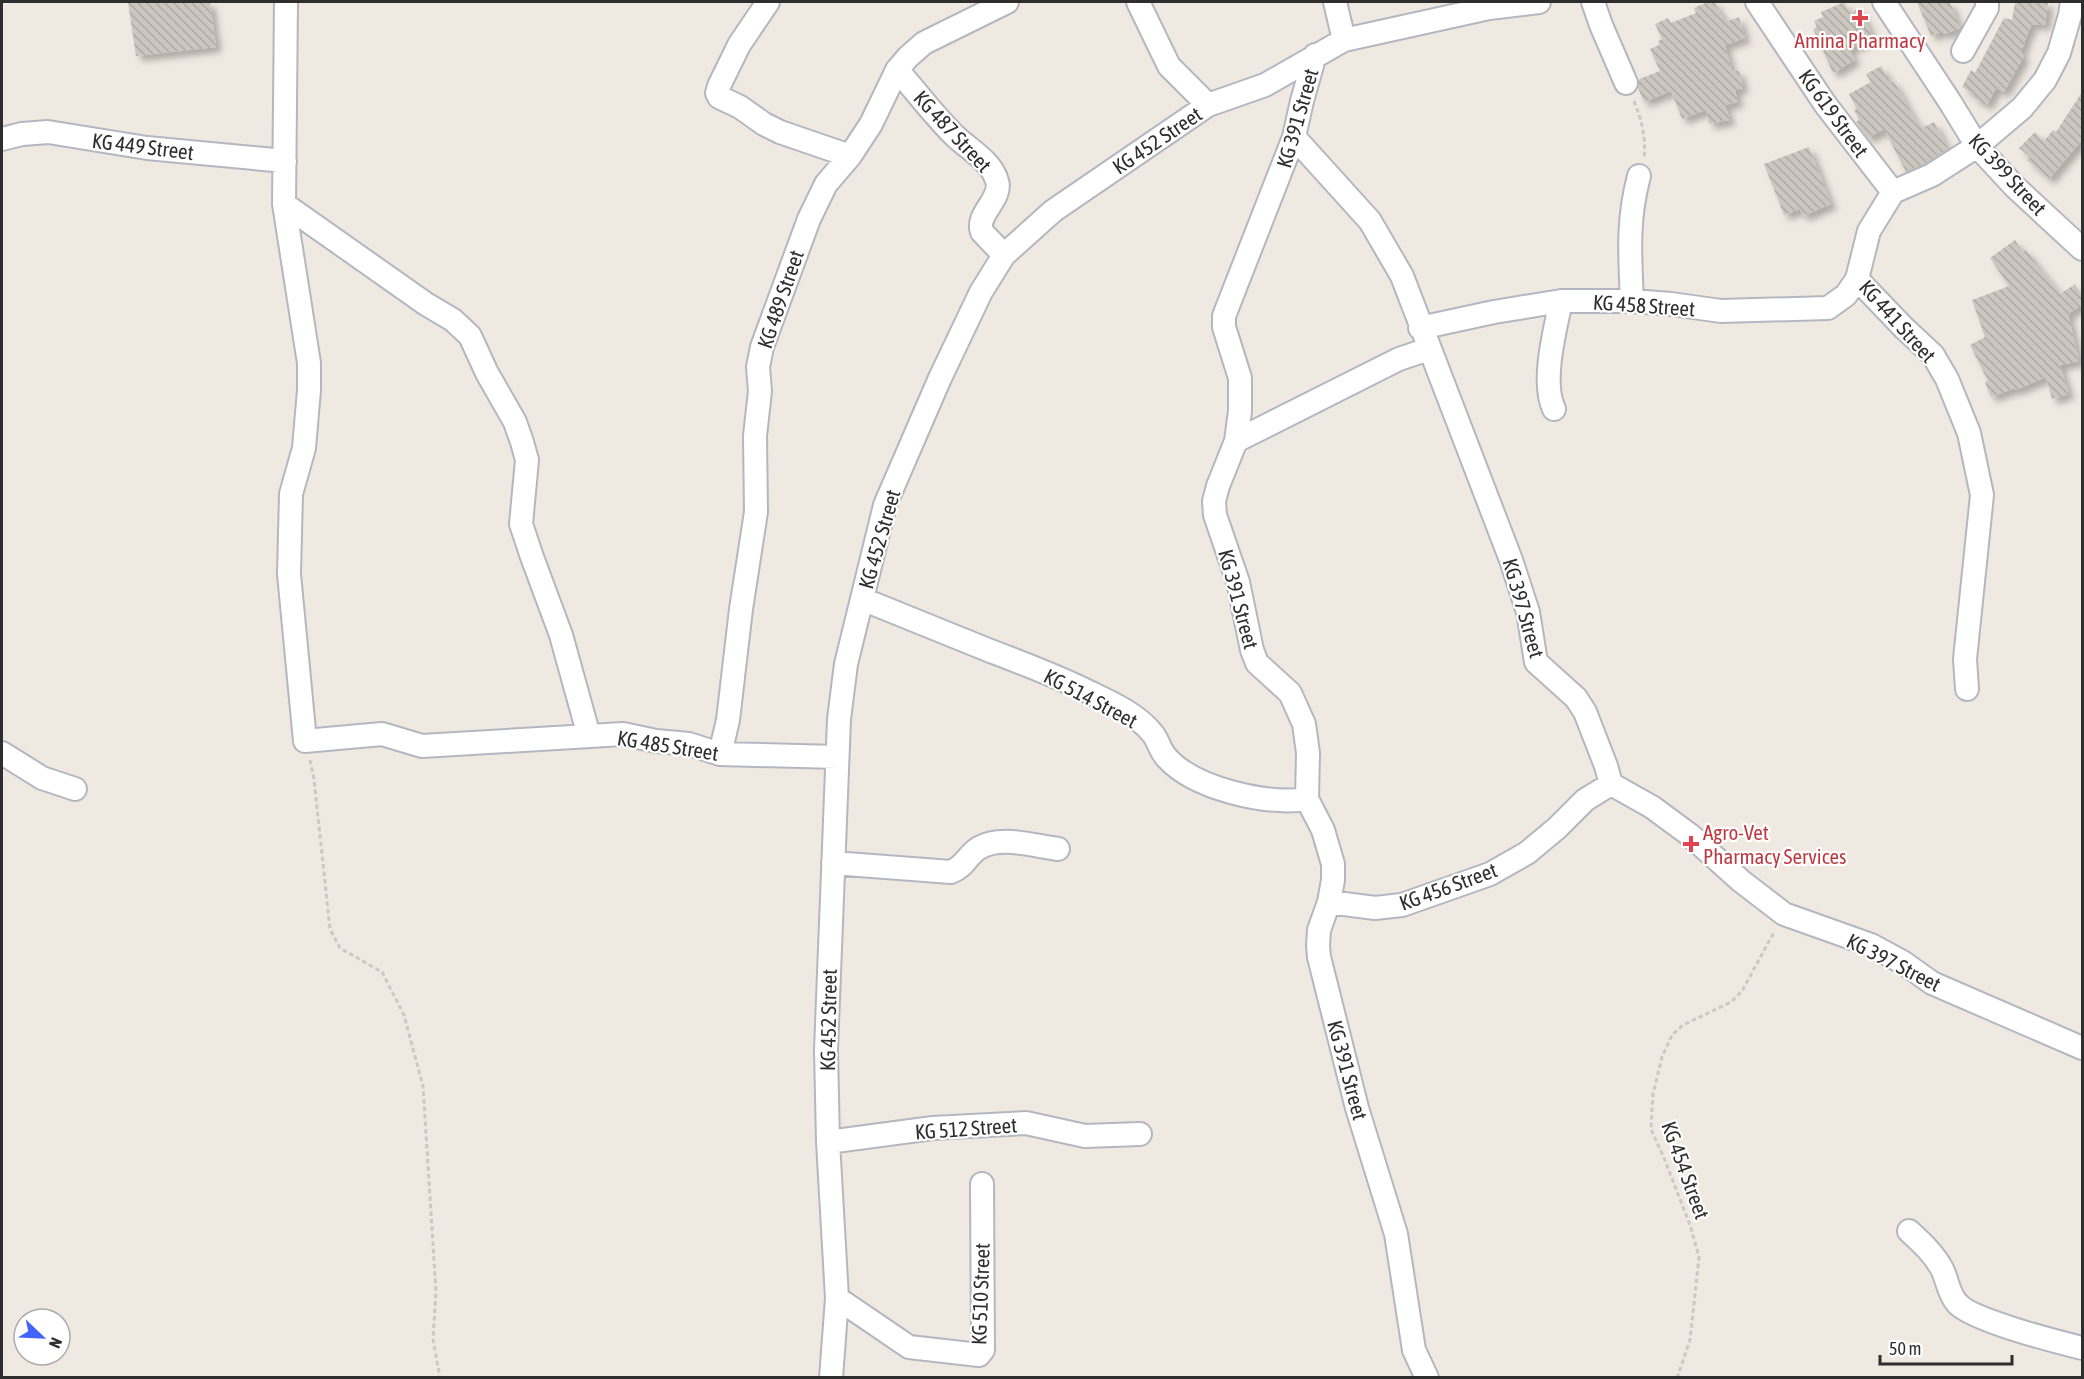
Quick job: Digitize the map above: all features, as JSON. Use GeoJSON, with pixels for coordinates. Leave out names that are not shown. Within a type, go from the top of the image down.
{"type":"FeatureCollection","features":[{"type":"Feature","properties":{"kind":"street"},"geometry":{"type":"LineString","coordinates":[[286,2],[284,204],[309,363],[305,440],[291,494],[289,574],[305,741]]}},
{"type":"Feature","properties":{"kind":"street"},"geometry":{"type":"LineString","coordinates":[[768,2],[740,45],[719,86],[717,93],[719,97],[780,132],[850,156]]}},
{"type":"Feature","properties":{"kind":"street","name":"KG 489 Street"},"geometry":{"type":"LineString","coordinates":[[720,754],[728,720],[741,609],[756,512],[755,436],[760,391],[758,367],[762,347],[809,219],[826,184],[850,156],[871,124],[897,70],[908,57],[924,43],[1007,2]]}},
{"type":"Feature","properties":{"kind":"street"},"geometry":{"type":"LineString","coordinates":[[1138,2],[1169,66],[1208,105]]}},
{"type":"Feature","properties":{"kind":"street"},"geometry":{"type":"LineString","coordinates":[[1335,2],[1344,40]]}},
{"type":"Feature","properties":{"kind":"street","name":"KG 452 Street"},"geometry":{"type":"LineString","coordinates":[[831,1377],[837,1298],[828,1142],[826,1050],[837,757],[846,664],[885,505],[945,367],[981,292],[1004,255],[1053,211],[1208,105],[1265,85],[1344,40],[1489,8],[1539,2]]}},
{"type":"Feature","properties":{"kind":"street"},"geometry":{"type":"LineString","coordinates":[[1593,2],[1626,83]]}},
{"type":"Feature","properties":{"kind":"street","name":"KG 619 Street"},"geometry":{"type":"LineString","coordinates":[[1757,2],[1825,104],[1893,192]]}},
{"type":"Feature","properties":{"kind":"street","name":"KG 399 Street"},"geometry":{"type":"LineString","coordinates":[[1884,2],[1977,146],[2015,187],[2082,249]]}},
{"type":"Feature","properties":{"kind":"street"},"geometry":{"type":"LineString","coordinates":[[1963,51],[1987,8],[1987,2]]}},
{"type":"Feature","properties":{"kind":"street"},"geometry":{"type":"LineString","coordinates":[[1893,192],[1932,175],[1977,146],[2022,108],[2045,80],[2059,53],[2072,2]]}},
{"type":"Feature","properties":{"kind":"street","name":"KG 391 Street"},"geometry":{"type":"LineString","coordinates":[[1315,55],[1294,136],[1224,316],[1224,327],[1240,378],[1240,411],[1236,441],[1214,501],[1215,515],[1238,582],[1252,650],[1257,663],[1290,693],[1304,724],[1308,753],[1307,799],[1323,830],[1333,864],[1329,902],[1319,930],[1319,957],[1357,1108],[1396,1234],[1414,1350],[1427,1377]]}},
{"type":"Feature","properties":{"kind":"street","name":"KG 487 Street"},"geometry":{"type":"LineString","coordinates":[[897,70],[956,136],[981,158],[996,177],[998,184],[996,195],[980,228],[1004,255]]}},
{"type":"Feature","properties":{"kind":"street","name":"KG 449 Street"},"geometry":{"type":"LineString","coordinates":[[2,139],[22,134],[48,132],[147,148],[285,161]]}},
{"type":"Feature","properties":{"kind":"street","name":"KG 397 Street"},"geometry":{"type":"LineString","coordinates":[[1294,136],[1370,221],[1402,276],[1420,328],[1511,560],[1528,612],[1536,662],[1576,698],[1585,712],[1611,784],[1652,807],[1690,835],[1741,881],[1784,914],[1871,945],[1904,963],[1932,983],[2082,1048]]}},
{"type":"Feature","properties":{"kind":"street"},"geometry":{"type":"LineString","coordinates":[[1632,300],[1629,236],[1633,199],[1639,176]]}},
{"type":"Feature","properties":{"kind":"street","name":"KG 441 Street"},"geometry":{"type":"LineString","coordinates":[[1893,192],[1869,231],[1857,279],[1933,355],[1947,379],[1969,433],[1982,495],[1965,659],[1967,688]]}},
{"type":"Feature","properties":{"kind":"street"},"geometry":{"type":"LineString","coordinates":[[284,204],[426,304],[453,320],[470,336],[522,442],[527,460],[521,524],[561,635],[589,736]]}},
{"type":"Feature","properties":{"kind":"street","name":"KG 458 Street"},"geometry":{"type":"LineString","coordinates":[[1420,328],[1561,301],[1632,300],[1721,311],[1828,308],[1846,295],[1857,279]]}},
{"type":"Feature","properties":{"kind":"street"},"geometry":{"type":"LineString","coordinates":[[1554,409],[1549,398],[1551,348],[1561,301]]}},
{"type":"Feature","properties":{"kind":"street"},"geometry":{"type":"LineString","coordinates":[[1236,441],[1399,359],[1429,349]]}},
{"type":"Feature","properties":{"kind":"street","name":"KG 514 Street"},"geometry":{"type":"LineString","coordinates":[[862,599],[1067,681],[1122,708],[1145,725],[1155,736],[1167,759],[1190,775],[1217,788],[1252,798],[1292,801],[1307,799]]}},
{"type":"Feature","properties":{"kind":"street","name":"KG 485 Street"},"geometry":{"type":"LineString","coordinates":[[305,741],[382,734],[422,746],[623,734],[656,741],[688,744],[720,754],[837,757]]}},
{"type":"Feature","properties":{"kind":"street"},"geometry":{"type":"LineString","coordinates":[[2,753],[42,778],[75,789]]}},
{"type":"Feature","properties":{"kind":"street","name":"KG 456 Street"},"geometry":{"type":"LineString","coordinates":[[1329,902],[1375,908],[1402,905],[1490,874],[1527,853],[1585,800],[1611,784]]}},
{"type":"Feature","properties":{"kind":"street"},"geometry":{"type":"LineString","coordinates":[[833,863],[951,872],[961,868],[976,850],[989,843],[1003,842],[1058,849]]}},
{"type":"Feature","properties":{"kind":"street","name":"KG 512 Street"},"geometry":{"type":"LineString","coordinates":[[828,1142],[933,1128],[1026,1123],[1085,1136],[1140,1134]]}},
{"type":"Feature","properties":{"kind":"street","name":"KG 510 Street"},"geometry":{"type":"LineString","coordinates":[[837,1298],[909,1347],[979,1355],[983,1350],[982,1184]]}},
{"type":"Feature","properties":{"kind":"street"},"geometry":{"type":"LineString","coordinates":[[1909,1231],[1928,1248],[1943,1270],[1950,1295],[1959,1306],[2030,1334],[2082,1348]]}},
{"type":"Feature","properties":{"kind":"path"},"geometry":{"type":"LineString","coordinates":[[1626,83],[1642,123],[1645,141],[1644,160],[1639,176]]}},
{"type":"Feature","properties":{"kind":"path"},"geometry":{"type":"LineString","coordinates":[[305,741],[314,779],[330,929],[340,948],[381,972],[404,1015],[423,1086],[436,1292],[433,1339],[440,1377]]}},
{"type":"Feature","properties":{"kind":"path","name":"KG 454 Street"},"geometry":{"type":"LineString","coordinates":[[1677,1377],[1690,1340],[1699,1257],[1687,1215],[1651,1129],[1653,1094],[1662,1057],[1672,1035],[1683,1025],[1731,1002],[1742,991],[1784,914]]}},
{"type":"Feature","properties":{"kind":"building"},"geometry":{"type":"Polygon","coordinates":[[[128,2],[210,2],[216,47],[136,56],[128,2]]]}},
{"type":"Feature","properties":{"kind":"building"},"geometry":{"type":"Polygon","coordinates":[[[1708,2],[1715,2],[1721,16],[1725,15],[1728,21],[1739,17],[1745,38],[1725,45],[1732,72],[1739,70],[1743,88],[1735,90],[1738,102],[1725,105],[1730,120],[1709,124],[1706,110],[1682,119],[1671,91],[1644,102],[1638,88],[1639,79],[1660,71],[1650,49],[1659,45],[1658,41],[1662,39],[1655,24],[1668,18],[1671,23],[1696,13],[1694,8],[1708,2]]]}},
{"type":"Feature","properties":{"kind":"building"},"geometry":{"type":"Polygon","coordinates":[[[1844,2],[1850,13],[1860,8],[1873,38],[1849,49],[1855,60],[1833,73],[1813,29],[1817,27],[1814,21],[1823,17],[1821,12],[1844,2]]]}},
{"type":"Feature","properties":{"kind":"building"},"geometry":{"type":"Polygon","coordinates":[[[1917,2],[1950,2],[1960,28],[1931,36],[1917,2]]]}},
{"type":"Feature","properties":{"kind":"building"},"geometry":{"type":"Polygon","coordinates":[[[2015,2],[2048,2],[2045,25],[2032,24],[2020,51],[2024,56],[2004,92],[1996,88],[1987,105],[1972,97],[1974,94],[1962,87],[1971,70],[1975,73],[2004,18],[2012,20],[2015,2]]]}},
{"type":"Feature","properties":{"kind":"building"},"geometry":{"type":"Polygon","coordinates":[[[1881,66],[1891,83],[1894,81],[1916,122],[1919,121],[1922,128],[1934,122],[1948,149],[1906,172],[1884,129],[1868,138],[1856,122],[1859,120],[1854,110],[1857,109],[1849,94],[1871,82],[1866,74],[1881,66]]]}},
{"type":"Feature","properties":{"kind":"building"},"geometry":{"type":"Polygon","coordinates":[[[2082,92],[2082,140],[2049,179],[2027,160],[2030,157],[2019,148],[2035,132],[2044,141],[2053,130],[2056,132],[2082,92]]]}},
{"type":"Feature","properties":{"kind":"building"},"geometry":{"type":"Polygon","coordinates":[[[1809,147],[1831,204],[1803,216],[1800,209],[1784,215],[1764,164],[1809,147]]]}},
{"type":"Feature","properties":{"kind":"building"},"geometry":{"type":"Polygon","coordinates":[[[2015,240],[2023,252],[2026,250],[2060,294],[2075,284],[2082,296],[2082,305],[2068,314],[2079,361],[2060,365],[2069,394],[2052,399],[2046,377],[2016,390],[2015,388],[1991,397],[1985,382],[1988,381],[1970,345],[1985,337],[1972,300],[2009,286],[1990,258],[2015,240]]]}},
{"type":"Feature","properties":{"kind":"place","name":"Amina Pharmacy"},"geometry":{"type":"Point","coordinates":[1860,18]}},
{"type":"Feature","properties":{"kind":"place","name":"Agro-Vet Pharmacy Services"},"geometry":{"type":"Point","coordinates":[1691,844]}}]}
